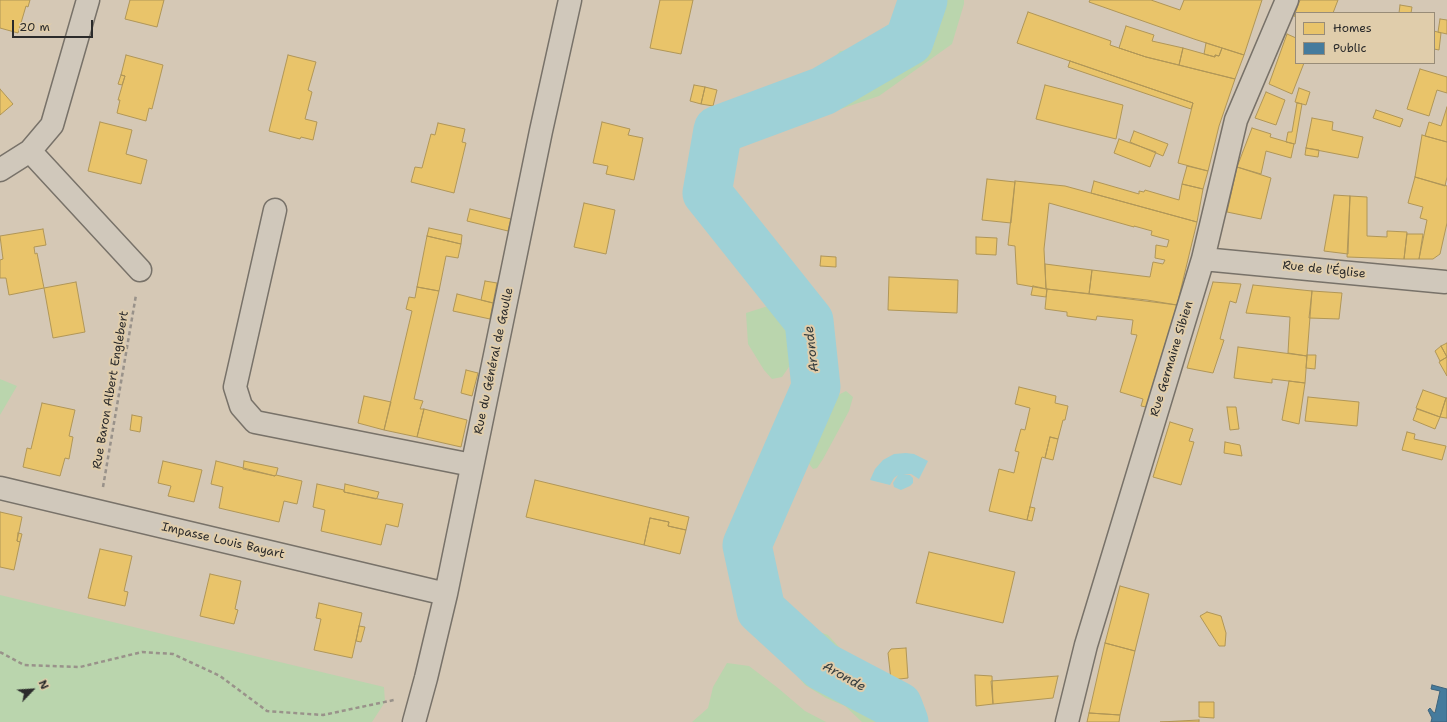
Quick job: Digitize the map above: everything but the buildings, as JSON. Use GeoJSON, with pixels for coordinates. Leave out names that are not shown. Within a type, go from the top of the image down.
{"type":"FeatureCollection","features":[{"type":"Feature","properties":{"kind":"street"},"geometry":{"type":"LineString","coordinates":[[0,170],[30,151],[52,126],[88,0]]}},
{"type":"Feature","properties":{"kind":"street","name":"Rue du Général de Gaulle"},"geometry":{"type":"LineString","coordinates":[[414,722],[446,594],[541,131],[570,0]]}},
{"type":"Feature","properties":{"kind":"street","name":"Rue Germaine Sibien"},"geometry":{"type":"LineString","coordinates":[[1067,722],[1086,645],[1203,258],[1236,120],[1287,0]]}},
{"type":"Feature","properties":{"kind":"street"},"geometry":{"type":"LineString","coordinates":[[30,151],[140,270]]}},
{"type":"Feature","properties":{"kind":"street"},"geometry":{"type":"LineString","coordinates":[[275,210],[235,387],[241,406],[255,422],[472,465]]}},
{"type":"Feature","properties":{"kind":"street","name":"Rue de l'Église"},"geometry":{"type":"LineString","coordinates":[[1203,258],[1446,281]]}},
{"type":"Feature","properties":{"kind":"street","name":"Impasse Louis Bayart"},"geometry":{"type":"LineString","coordinates":[[0,488],[446,594]]}},
{"type":"Feature","properties":{"kind":"path","name":"Rue Baron Albert Englebert"},"geometry":{"type":"LineString","coordinates":[[99,512],[140,270]]}},
{"type":"Feature","properties":{"kind":"path"},"geometry":{"type":"LineString","coordinates":[[0,652],[24,665],[80,667],[142,652],[173,654],[220,676],[267,711],[323,715],[421,694]]}},
{"type":"Feature","properties":{"kind":"green space"},"geometry":{"type":"Polygon","coordinates":[[[903,0],[964,0],[952,44],[879,96],[796,124],[768,130],[760,104],[764,95],[790,81],[819,76],[840,51],[869,48],[902,17],[903,0]]]}},
{"type":"Feature","properties":{"kind":"green space"},"geometry":{"type":"Polygon","coordinates":[[[720,194],[735,196],[748,216],[769,237],[807,298],[791,364],[782,377],[772,379],[764,370],[748,344],[746,313],[768,306],[772,299],[757,275],[715,237],[703,216],[710,197],[720,194]]]}},
{"type":"Feature","properties":{"kind":"green space"},"geometry":{"type":"Polygon","coordinates":[[[0,379],[17,386],[0,415],[0,379]]]}},
{"type":"Feature","properties":{"kind":"green space"},"geometry":{"type":"Polygon","coordinates":[[[846,391],[853,397],[849,411],[823,459],[817,468],[813,469],[804,457],[826,407],[840,394],[846,391]]]}},
{"type":"Feature","properties":{"kind":"green space"},"geometry":{"type":"Polygon","coordinates":[[[795,413],[808,424],[805,438],[800,450],[783,480],[765,483],[766,471],[775,442],[795,413]]]}},
{"type":"Feature","properties":{"kind":"green space"},"geometry":{"type":"Polygon","coordinates":[[[774,594],[803,626],[828,635],[873,679],[895,687],[911,703],[920,716],[920,722],[907,722],[877,689],[830,659],[821,657],[781,617],[776,606],[774,594]]]}},
{"type":"Feature","properties":{"kind":"green space"},"geometry":{"type":"Polygon","coordinates":[[[0,595],[384,687],[385,702],[372,722],[0,722],[0,595]]]}},
{"type":"Feature","properties":{"kind":"green space"},"geometry":{"type":"Polygon","coordinates":[[[788,656],[797,659],[814,674],[857,695],[884,715],[886,722],[862,722],[845,706],[826,698],[805,685],[785,661],[788,656]]]}},
{"type":"Feature","properties":{"kind":"green space"},"geometry":{"type":"Polygon","coordinates":[[[727,663],[749,666],[805,711],[826,722],[692,722],[708,708],[713,687],[727,663]]]}},
{"type":"Feature","properties":{"kind":"water"},"geometry":{"type":"Polygon","coordinates":[[[894,454],[914,454],[928,461],[919,479],[911,474],[903,474],[910,475],[913,478],[913,483],[910,486],[901,490],[894,487],[893,483],[898,475],[894,478],[890,485],[870,480],[875,469],[883,460],[894,454]]]}},
{"type":"Feature","properties":{"kind":"waterway","name":"Aronde"},"geometry":{"type":"LineString","coordinates":[[904,722],[898,706],[822,666],[761,610],[747,545],[816,387],[809,321],[707,193],[718,130],[823,91],[909,41],[923,0]]}}]}
